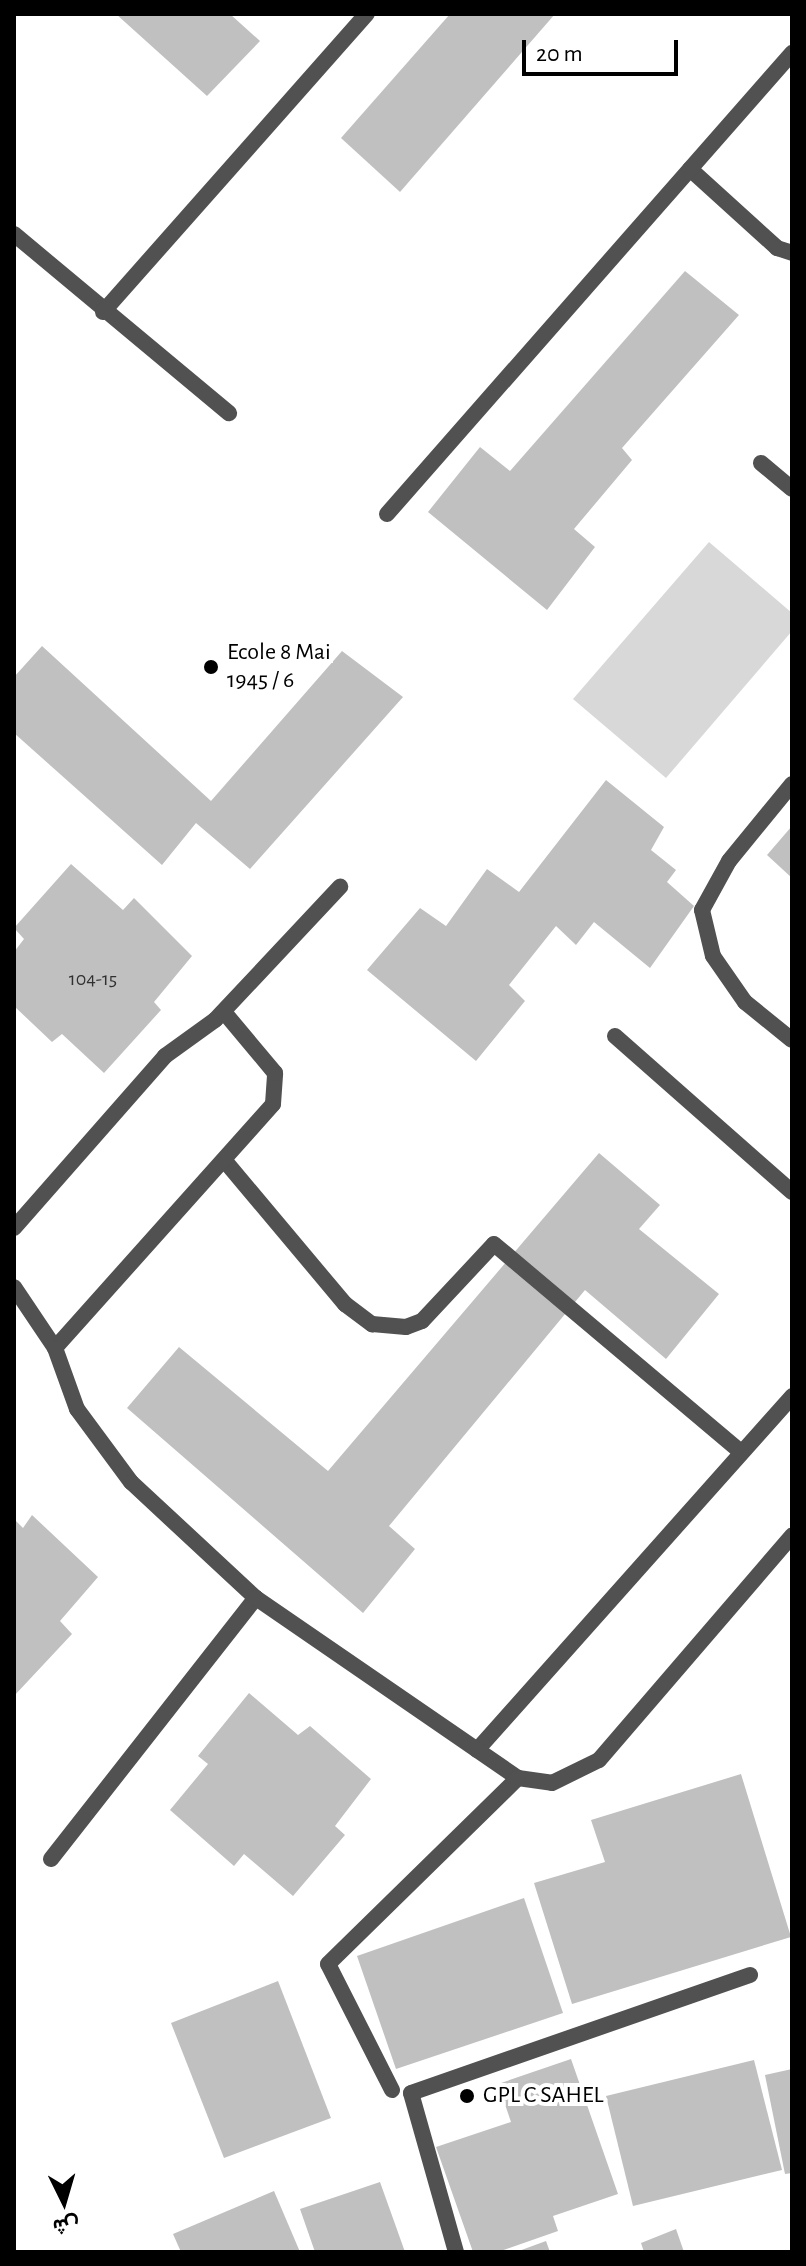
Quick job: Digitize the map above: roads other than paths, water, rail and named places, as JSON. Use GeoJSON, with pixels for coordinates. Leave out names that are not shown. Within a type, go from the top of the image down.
{"type":"FeatureCollection","features":[{"type":"Feature","properties":{"kind":"street"},"geometry":{"type":"LineString","coordinates":[[103,312],[366,14]]}},
{"type":"Feature","properties":{"kind":"street"},"geometry":{"type":"LineString","coordinates":[[387,514],[792,53]]}},
{"type":"Feature","properties":{"kind":"street"},"geometry":{"type":"LineString","coordinates":[[690,169],[777,248],[792,253]]}},
{"type":"Feature","properties":{"kind":"street"},"geometry":{"type":"LineString","coordinates":[[14,234],[103,312],[229,413]]}},
{"type":"Feature","properties":{"kind":"street"},"geometry":{"type":"LineString","coordinates":[[761,463],[792,489]]}},
{"type":"Feature","properties":{"kind":"street"},"geometry":{"type":"LineString","coordinates":[[792,784],[729,861],[702,910],[721,968],[745,1002],[792,1040]]}},
{"type":"Feature","properties":{"kind":"street"},"geometry":{"type":"LineString","coordinates":[[14,1228],[165,1056],[224,1012],[340,887]]}},
{"type":"Feature","properties":{"kind":"street"},"geometry":{"type":"LineString","coordinates":[[55,1348],[264,1116],[277,1089],[267,1060],[224,1012]]}},
{"type":"Feature","properties":{"kind":"street"},"geometry":{"type":"LineString","coordinates":[[615,1036],[792,1192]]}},
{"type":"Feature","properties":{"kind":"street"},"geometry":{"type":"LineString","coordinates":[[225,1161],[345,1304],[372,1324],[406,1327],[422,1321],[494,1244],[741,1452]]}},
{"type":"Feature","properties":{"kind":"street"},"geometry":{"type":"LineString","coordinates":[[14,1287],[55,1348],[77,1409],[131,1482],[256,1598],[518,1778],[552,1783],[599,1760],[792,1536]]}},
{"type":"Feature","properties":{"kind":"street"},"geometry":{"type":"LineString","coordinates":[[477,1750],[792,1396]]}},
{"type":"Feature","properties":{"kind":"street"},"geometry":{"type":"LineString","coordinates":[[51,1859],[256,1598]]}},
{"type":"Feature","properties":{"kind":"street"},"geometry":{"type":"LineString","coordinates":[[392,2090],[328,1964],[518,1778]]}},
{"type":"Feature","properties":{"kind":"street"},"geometry":{"type":"LineString","coordinates":[[456,2252],[411,2093],[750,1975]]}},
{"type":"Feature","properties":{"kind":"place","name":"Ecole 8 Mai 1945 / 6"},"geometry":{"type":"Point","coordinates":[211,667]}},
{"type":"Feature","properties":{"kind":"place","name":"GPL C SAHEL"},"geometry":{"type":"Point","coordinates":[467,2096]}}]}
